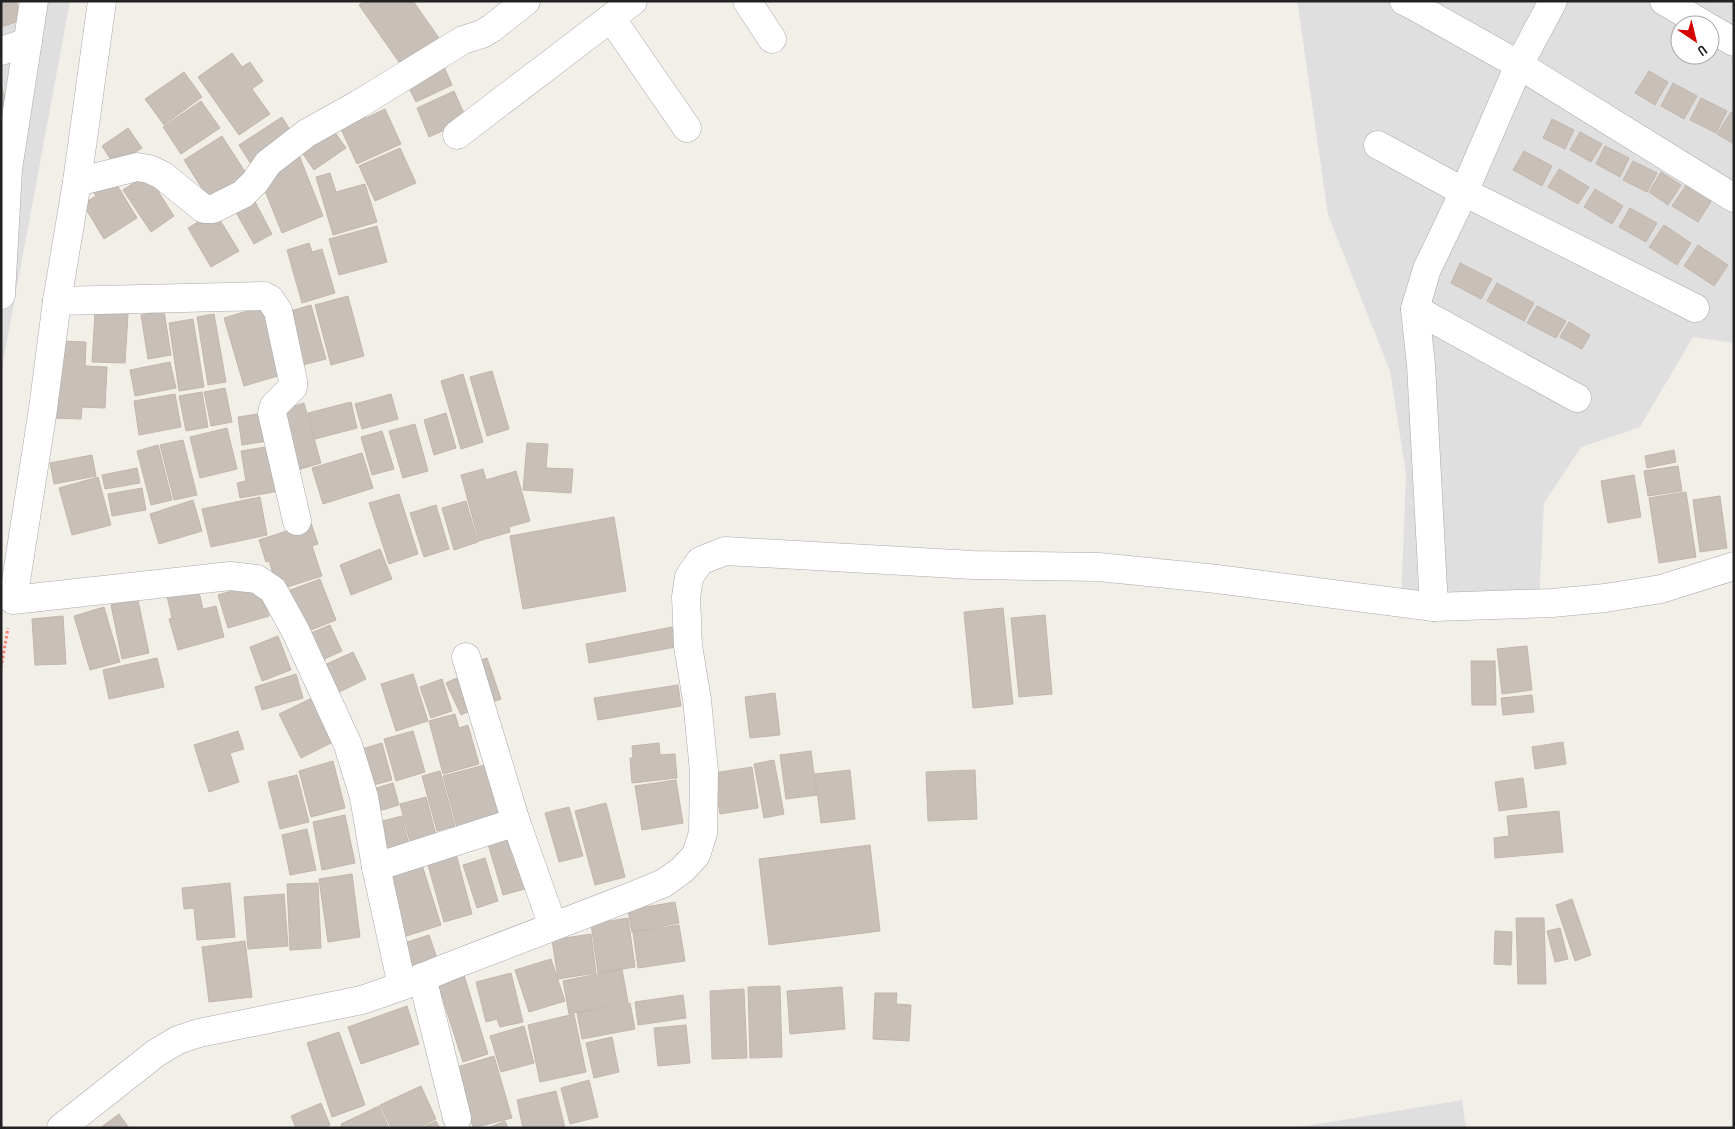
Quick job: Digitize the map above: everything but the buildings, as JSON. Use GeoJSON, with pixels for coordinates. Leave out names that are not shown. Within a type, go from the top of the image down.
{"type":"FeatureCollection","features":[{"type":"Feature","properties":{"kind":"street"},"geometry":{"type":"LineString","coordinates":[[1,295],[5,170],[34,1]]}},
{"type":"Feature","properties":{"kind":"street"},"geometry":{"type":"LineString","coordinates":[[102,1],[77,182],[57,301],[43,409],[13,600],[230,576],[257,579],[273,590],[295,630],[348,745],[364,797],[376,867],[457,1118]]}},
{"type":"Feature","properties":{"kind":"street"},"geometry":{"type":"LineString","coordinates":[[77,182],[137,167],[149,168],[162,175],[204,209],[213,209],[243,194],[255,182],[268,163],[307,133],[359,104],[463,40],[482,34],[492,28],[526,1]]}},
{"type":"Feature","properties":{"kind":"street"},"geometry":{"type":"LineString","coordinates":[[457,135],[633,1]]}},
{"type":"Feature","properties":{"kind":"street"},"geometry":{"type":"LineString","coordinates":[[746,1],[772,39]]}},
{"type":"Feature","properties":{"kind":"street"},"geometry":{"type":"LineString","coordinates":[[1434,607],[1426,440],[1415,308],[1427,269],[1464,192],[1519,65],[1553,1]]}},
{"type":"Feature","properties":{"kind":"street"},"geometry":{"type":"LineString","coordinates":[[1664,1],[1688,15]]}},
{"type":"Feature","properties":{"kind":"street"},"geometry":{"type":"LineString","coordinates":[[1413,3],[1519,65],[1734,198]]}},
{"type":"Feature","properties":{"kind":"street"},"geometry":{"type":"LineString","coordinates":[[611,18],[688,128]]}},
{"type":"Feature","properties":{"kind":"street"},"geometry":{"type":"LineString","coordinates":[[1720,34],[1734,42]]}},
{"type":"Feature","properties":{"kind":"street"},"geometry":{"type":"LineString","coordinates":[[1,51],[28,42]]}},
{"type":"Feature","properties":{"kind":"street"},"geometry":{"type":"LineString","coordinates":[[1378,144],[1464,192],[1695,308]]}},
{"type":"Feature","properties":{"kind":"street"},"geometry":{"type":"LineString","coordinates":[[57,301],[264,296],[270,299],[278,311],[293,381],[293,387],[274,406],[272,413],[297,521]]}},
{"type":"Feature","properties":{"kind":"street"},"geometry":{"type":"LineString","coordinates":[[1415,308],[1577,398]]}},
{"type":"Feature","properties":{"kind":"street"},"geometry":{"type":"LineString","coordinates":[[61,1128],[156,1053],[178,1040],[199,1033],[362,1000],[664,883],[682,870],[696,855],[703,833],[704,772],[697,700],[688,646],[686,596],[690,577],[700,561],[725,551],[973,565],[1099,567],[1217,579],[1434,607],[1552,603],[1605,598],[1661,589],[1734,566]]}},
{"type":"Feature","properties":{"kind":"street"},"geometry":{"type":"LineString","coordinates":[[466,657],[516,822],[553,926]]}},
{"type":"Feature","properties":{"kind":"street"},"geometry":{"type":"LineString","coordinates":[[376,867],[516,822]]}},
{"type":"Feature","properties":{"kind":"path"},"geometry":{"type":"LineString","coordinates":[[1,668],[13,600]]}},
{"type":"Feature","properties":{"kind":"shaded area"},"geometry":{"type":"Polygon","coordinates":[[[1,1],[70,1],[1,373],[1,1]]]}},
{"type":"Feature","properties":{"kind":"shaded area"},"geometry":{"type":"Polygon","coordinates":[[[1296,1],[1734,1],[1734,343],[1693,337],[1640,427],[1581,447],[1544,503],[1539,603],[1401,602],[1406,474],[1390,371],[1328,215],[1296,1]]]}},
{"type":"Feature","properties":{"kind":"shaded area"},"geometry":{"type":"Polygon","coordinates":[[[1462,1100],[1466,1128],[1294,1128],[1462,1100]]]}}]}
